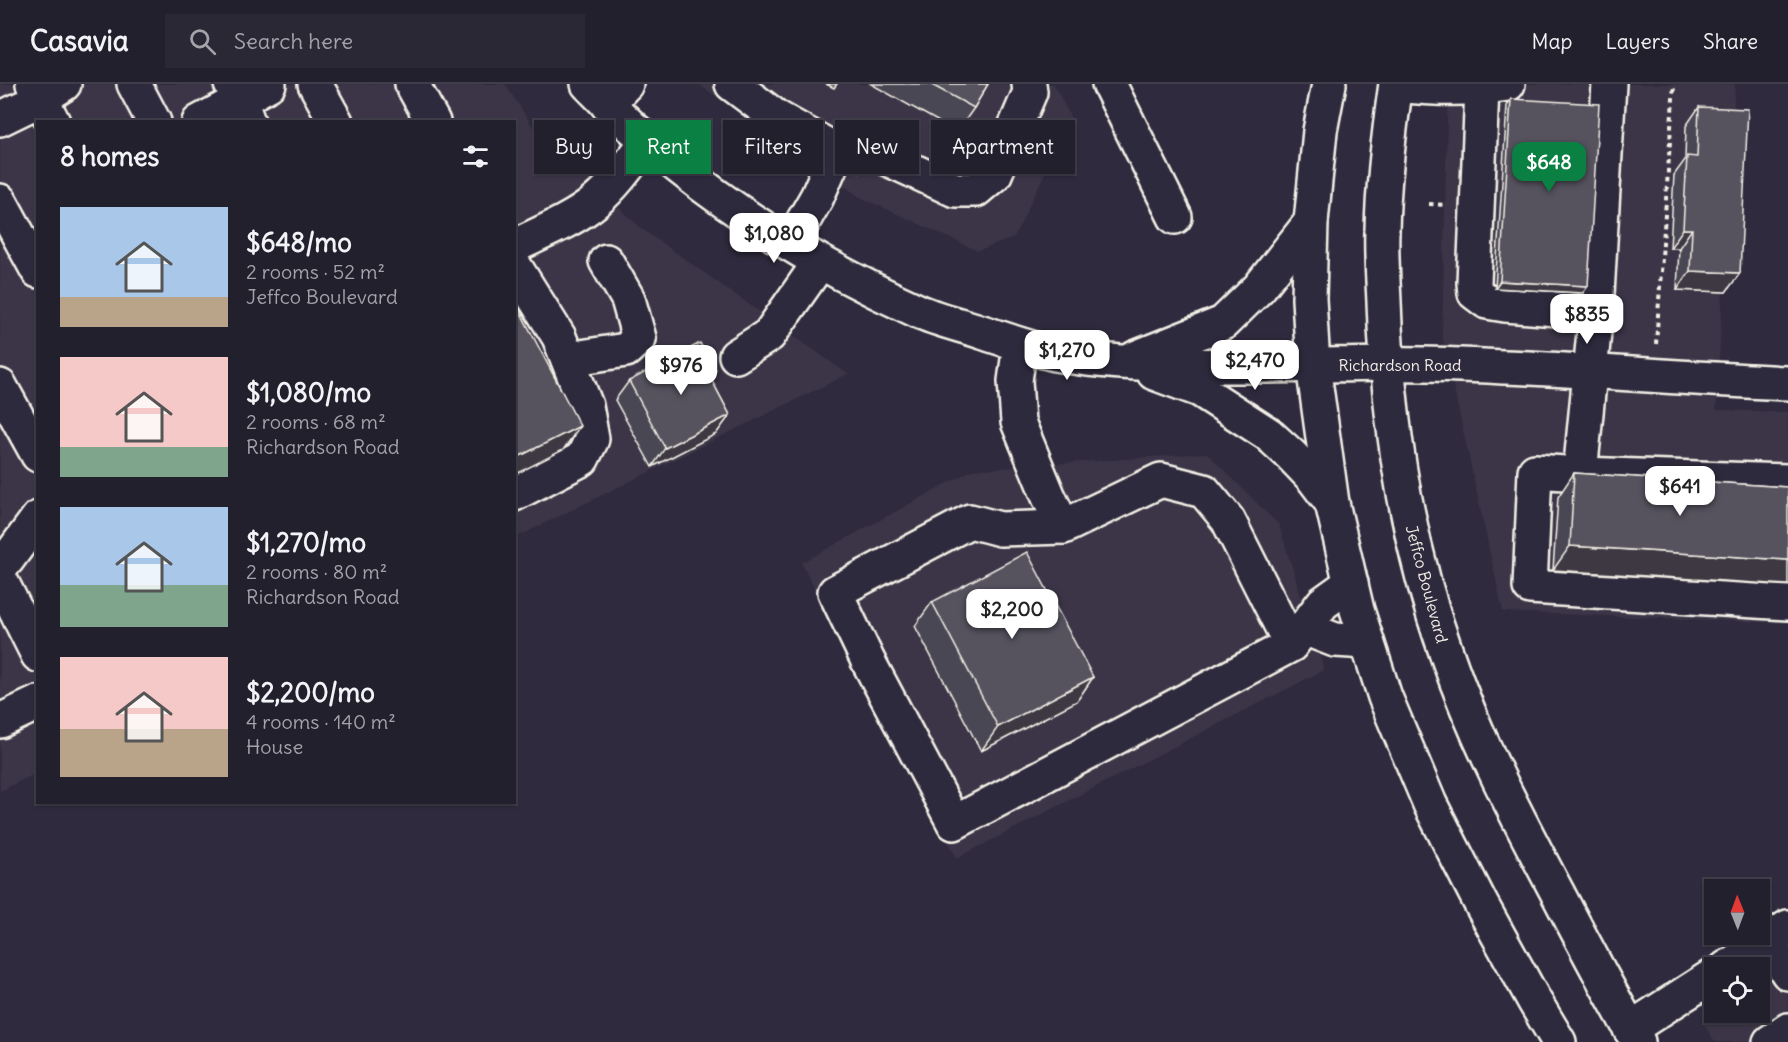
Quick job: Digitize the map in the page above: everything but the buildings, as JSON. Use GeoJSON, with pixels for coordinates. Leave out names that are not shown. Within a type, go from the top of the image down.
{"type":"FeatureCollection","features":[{"type":"Feature","properties":{"kind":"main road"},"geometry":{"type":"LineString","coordinates":[[134,84],[153,120]]}},
{"type":"Feature","properties":{"kind":"main road"},"geometry":{"type":"LineString","coordinates":[[203,120],[240,102],[269,84]]}},
{"type":"Feature","properties":{"kind":"main road"},"geometry":{"type":"LineString","coordinates":[[315,84],[335,120]]}},
{"type":"Feature","properties":{"kind":"main road"},"geometry":{"type":"LineString","coordinates":[[412,84],[432,120]]}},
{"type":"Feature","properties":{"kind":"main road"},"geometry":{"type":"LineString","coordinates":[[732,84],[776,117],[835,150]]}},
{"type":"Feature","properties":{"kind":"main road"},"geometry":{"type":"LineString","coordinates":[[919,173],[955,190],[976,190],[995,174],[1030,92],[1029,84]]}},
{"type":"Feature","properties":{"kind":"main road"},"geometry":{"type":"LineString","coordinates":[[1108,84],[1175,217]]}},
{"type":"Feature","properties":{"kind":"main road"},"geometry":{"type":"LineString","coordinates":[[1329,84],[1320,131],[1311,222],[1309,299],[1313,365],[1332,503],[1350,583],[1385,697],[1430,804],[1481,904],[1559,1042]]}},
{"type":"Feature","properties":{"kind":"main road"},"geometry":{"type":"LineString","coordinates":[[1396,84],[1437,89],[1495,86],[1474,272],[1475,293],[1488,302],[1505,305],[1596,312]]}},
{"type":"Feature","properties":{"kind":"main road","name":"Jeffco Boulevard"},"geometry":{"type":"LineString","coordinates":[[1396,84],[1386,159],[1382,231],[1386,364],[1396,446],[1421,574],[1447,655],[1484,749],[1634,1036]]}},
{"type":"Feature","properties":{"kind":"main road"},"geometry":{"type":"LineString","coordinates":[[1580,474],[1596,312],[1609,84]]}},
{"type":"Feature","properties":{"kind":"main road","name":"Richardson Road"},"geometry":{"type":"LineString","coordinates":[[607,91],[630,120]]}},
{"type":"Feature","properties":{"kind":"main road"},"geometry":{"type":"LineString","coordinates":[[0,118],[48,97]]}},
{"type":"Feature","properties":{"kind":"main road"},"geometry":{"type":"LineString","coordinates":[[790,244],[817,197],[835,156]]}},
{"type":"Feature","properties":{"kind":"main road"},"geometry":{"type":"LineString","coordinates":[[516,245],[562,223],[594,203],[626,168]]}},
{"type":"Feature","properties":{"kind":"main road","name":"Richardson Road"},"geometry":{"type":"LineString","coordinates":[[688,174],[820,262],[920,312],[1020,345],[1056,354],[1124,363],[1190,366],[1430,363],[1590,370],[1788,383]]}},
{"type":"Feature","properties":{"kind":"main road"},"geometry":{"type":"LineString","coordinates":[[0,201],[36,267]]}},
{"type":"Feature","properties":{"kind":"main road"},"geometry":{"type":"LineString","coordinates":[[1124,363],[1223,323],[1259,288],[1311,222]]}},
{"type":"Feature","properties":{"kind":"main road"},"geometry":{"type":"LineString","coordinates":[[568,359],[626,350],[639,338],[628,299],[606,261]]}},
{"type":"Feature","properties":{"kind":"main road"},"geometry":{"type":"LineString","coordinates":[[736,356],[769,335],[820,262]]}},
{"type":"Feature","properties":{"kind":"main road"},"geometry":{"type":"LineString","coordinates":[[516,268],[559,337],[586,406],[592,439],[582,459],[516,493]]}},
{"type":"Feature","properties":{"kind":"main road"},"geometry":{"type":"LineString","coordinates":[[1020,345],[1015,381],[1018,422],[1063,527]]}},
{"type":"Feature","properties":{"kind":"main road"},"geometry":{"type":"LineString","coordinates":[[1124,363],[1200,390],[1268,434],[1313,478],[1332,503]]}},
{"type":"Feature","properties":{"kind":"main road"},"geometry":{"type":"LineString","coordinates":[[0,386],[36,451]]}},
{"type":"Feature","properties":{"kind":"main road"},"geometry":{"type":"LineString","coordinates":[[1788,481],[1535,471],[1530,587],[1788,603]]}},
{"type":"Feature","properties":{"kind":"main road"},"geometry":{"type":"LineString","coordinates":[[1298,637],[1228,520],[1204,491],[1161,480],[1063,527],[1000,529],[970,521],[835,592],[873,671],[954,823],[1298,637],[1323,603],[1350,583]]}},
{"type":"Feature","properties":{"kind":"main road"},"geometry":{"type":"LineString","coordinates":[[0,563],[7,560],[36,521]]}},
{"type":"Feature","properties":{"kind":"main road"},"geometry":{"type":"LineString","coordinates":[[0,579],[20,640]]}},
{"type":"Feature","properties":{"kind":"main road"},"geometry":{"type":"LineString","coordinates":[[1298,637],[1367,642]]}},
{"type":"Feature","properties":{"kind":"main road"},"geometry":{"type":"LineString","coordinates":[[0,721],[36,703]]}},
{"type":"Feature","properties":{"kind":"main road"},"geometry":{"type":"LineString","coordinates":[[1743,957],[1778,934],[1788,973]]}},
{"type":"Feature","properties":{"kind":"main road"},"geometry":{"type":"LineString","coordinates":[[1634,1036],[1704,983]]}},
{"type":"Feature","properties":{"kind":"main road"},"geometry":{"type":"LineString","coordinates":[[1770,1042],[1788,1030]]}},
{"type":"Feature","properties":{"kind":"path"},"geometry":{"type":"LineString","coordinates":[[1655,350],[1674,84]]}},
{"type":"Feature","properties":{"kind":"shaded area"},"geometry":{"type":"Polygon","coordinates":[[[0,84],[505,84],[534,128],[534,174],[583,174],[642,229],[848,374],[516,538],[516,120],[36,120],[36,773],[0,791],[0,84]]]}},
{"type":"Feature","properties":{"kind":"shaded area"},"geometry":{"type":"Polygon","coordinates":[[[703,84],[1054,84],[1071,118],[1070,120],[931,120],[931,174],[1044,174],[1014,238],[978,251],[860,197],[823,171],[823,120],[750,120],[701,86],[703,84]]]}},
{"type":"Feature","properties":{"kind":"shaded area"},"geometry":{"type":"Polygon","coordinates":[[[1448,84],[1735,84],[1716,410],[1788,412],[1788,623],[1503,612],[1442,335],[1448,84]]]}},
{"type":"Feature","properties":{"kind":"shaded area"},"geometry":{"type":"Polygon","coordinates":[[[1207,453],[1279,525],[1324,670],[957,858],[801,563],[972,470],[1207,453]]]}},
{"type":"Feature","properties":{"kind":"shaded area"},"geometry":{"type":"Polygon","coordinates":[[[1788,970],[1788,1042],[1715,1042],[1704,1022],[1770,1023],[1770,982],[1788,970]]]}}]}
